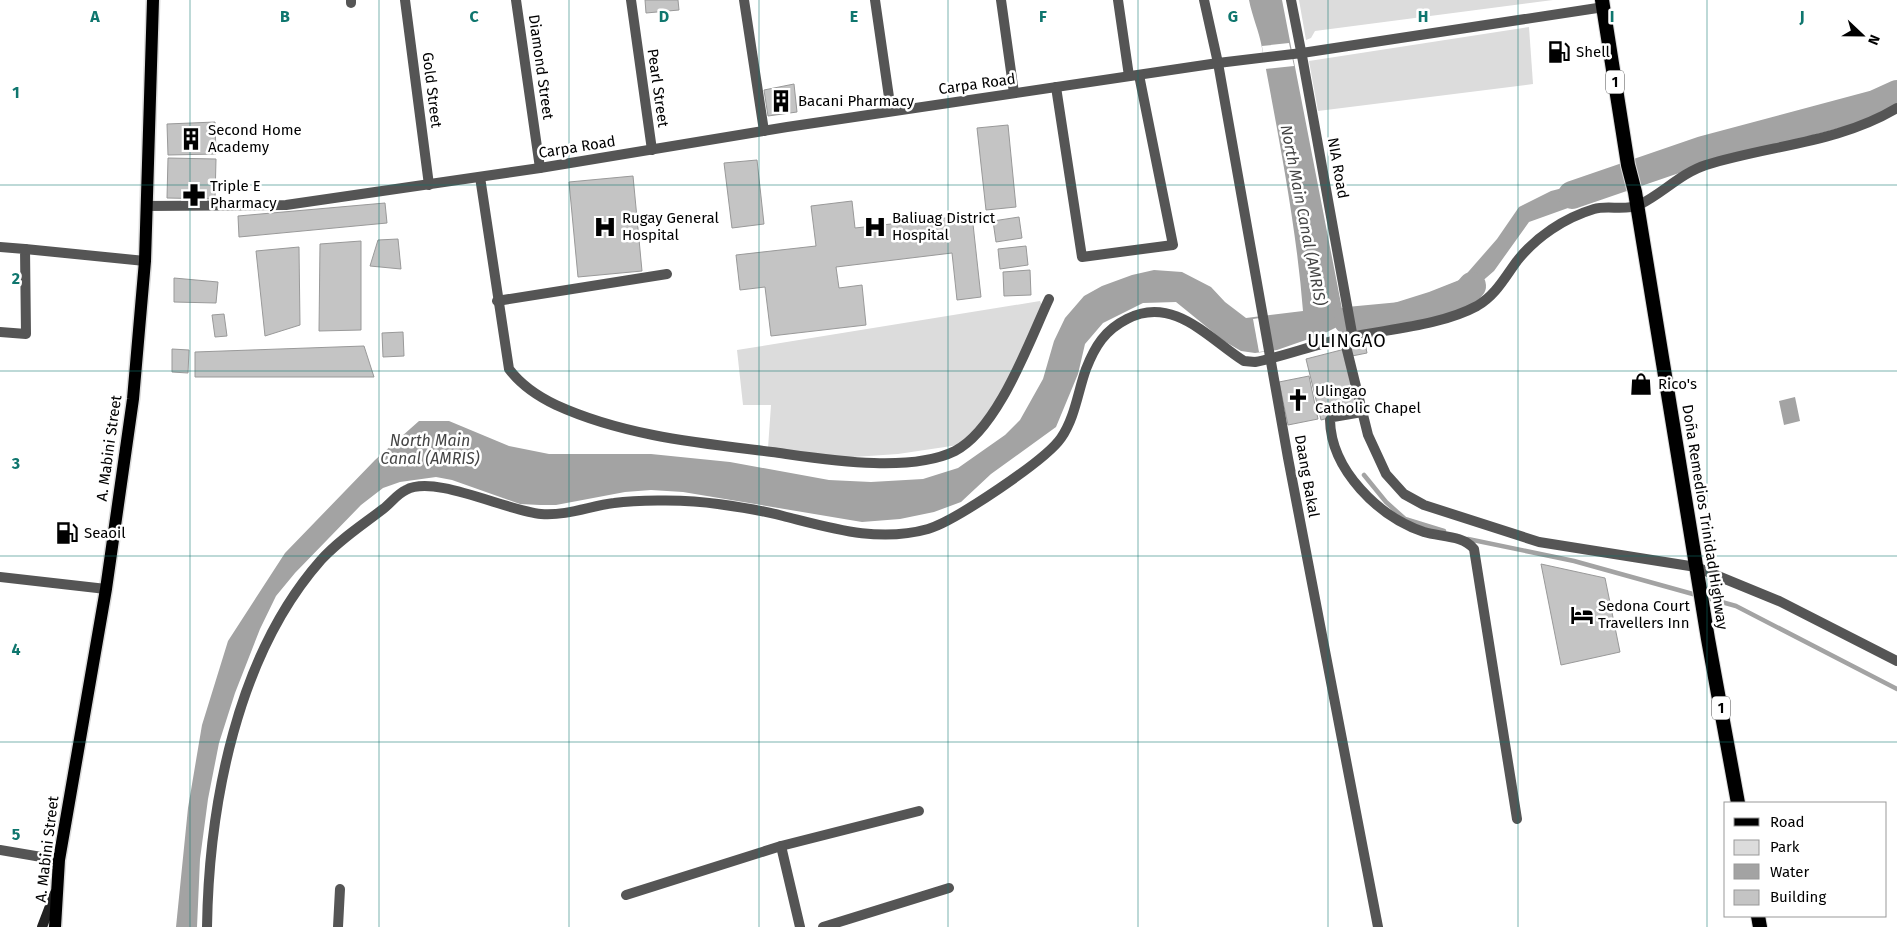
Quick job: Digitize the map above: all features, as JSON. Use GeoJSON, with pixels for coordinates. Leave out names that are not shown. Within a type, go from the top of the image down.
{"type":"FeatureCollection","features":[{"type":"Feature","properties":{"kind":"highway","name":"Doña Remedios Trinidad Highway"},"geometry":{"type":"LineString","coordinates":[[1603,4],[1628,165],[1635,192],[1697,572],[1738,802]]}},
{"type":"Feature","properties":{"kind":"main road","name":"A. Mabini Street"},"geometry":{"type":"LineString","coordinates":[[55,927],[59,860],[106,589],[133,399],[145,261],[153,0]]}},
{"type":"Feature","properties":{"kind":"main road"},"geometry":{"type":"LineString","coordinates":[[42,927],[57,888]]}},
{"type":"Feature","properties":{"kind":"street","name":"Gold Street"},"geometry":{"type":"LineString","coordinates":[[405,0],[429,185]]}},
{"type":"Feature","properties":{"kind":"street","name":"Diamond Street"},"geometry":{"type":"LineString","coordinates":[[516,0],[540,168]]}},
{"type":"Feature","properties":{"kind":"street","name":"Pearl Street"},"geometry":{"type":"LineString","coordinates":[[631,0],[652,150]]}},
{"type":"Feature","properties":{"kind":"street"},"geometry":{"type":"LineString","coordinates":[[744,0],[764,131]]}},
{"type":"Feature","properties":{"kind":"street"},"geometry":{"type":"LineString","coordinates":[[875,0],[891,111]]}},
{"type":"Feature","properties":{"kind":"street"},"geometry":{"type":"LineString","coordinates":[[1001,0],[1014,93]]}},
{"type":"Feature","properties":{"kind":"street"},"geometry":{"type":"LineString","coordinates":[[1056,87],[1082,257],[1173,245],[1118,0]]}},
{"type":"Feature","properties":{"kind":"street","name":"Daang Bakal"},"geometry":{"type":"LineString","coordinates":[[1204,0],[1218,63],[1288,458],[1378,927]]}},
{"type":"Feature","properties":{"kind":"street","name":"NIA Road"},"geometry":{"type":"LineString","coordinates":[[1291,0],[1299,55],[1350,317],[1348,335],[1362,412],[1368,435],[1386,474],[1404,494],[1424,506],[1539,542],[1697,572],[1779,601],[1897,661]]}},
{"type":"Feature","properties":{"kind":"street","name":"Carpa Road"},"geometry":{"type":"LineString","coordinates":[[146,206],[286,205],[540,168],[891,111],[1218,63],[1299,55],[1603,4]]}},
{"type":"Feature","properties":{"kind":"street"},"geometry":{"type":"LineString","coordinates":[[207,927],[207,895],[219,789],[251,674],[284,608],[321,561],[349,532],[384,508],[408,488],[438,486],[507,508],[542,514],[570,513],[615,502],[702,502],[747,508],[829,530],[858,534],[897,534],[928,529],[958,516],[1042,456],[1061,439],[1098,342],[1114,325],[1140,312],[1164,312],[1188,321],[1244,361],[1255,362],[1270,354],[1348,335],[1392,330],[1447,317],[1477,306],[1496,291],[1518,260],[1541,235],[1595,208],[1637,206],[1704,165],[1851,130],[1877,120],[1897,108]]}},
{"type":"Feature","properties":{"kind":"street"},"geometry":{"type":"LineString","coordinates":[[480,177],[508,369],[518,381],[533,393],[556,405],[610,425],[668,439],[862,464],[924,460],[954,451],[969,441],[986,423],[1008,388],[1050,299]]}},
{"type":"Feature","properties":{"kind":"street"},"geometry":{"type":"LineString","coordinates":[[0,247],[145,261]]}},
{"type":"Feature","properties":{"kind":"street"},"geometry":{"type":"LineString","coordinates":[[0,332],[26,334],[25,249]]}},
{"type":"Feature","properties":{"kind":"street"},"geometry":{"type":"LineString","coordinates":[[497,301],[667,274]]}},
{"type":"Feature","properties":{"kind":"street"},"geometry":{"type":"LineString","coordinates":[[1362,412],[1333,417],[1330,420],[1332,437],[1339,456],[1359,486],[1379,506],[1402,522],[1425,532],[1463,540],[1474,548],[1517,819]]}},
{"type":"Feature","properties":{"kind":"street"},"geometry":{"type":"LineString","coordinates":[[0,577],[106,589]]}},
{"type":"Feature","properties":{"kind":"street"},"geometry":{"type":"LineString","coordinates":[[626,895],[781,846],[918,811]]}},
{"type":"Feature","properties":{"kind":"street"},"geometry":{"type":"LineString","coordinates":[[781,846],[800,927]]}},
{"type":"Feature","properties":{"kind":"street"},"geometry":{"type":"LineString","coordinates":[[0,850],[59,860]]}},
{"type":"Feature","properties":{"kind":"street"},"geometry":{"type":"LineString","coordinates":[[823,927],[949,888]]}},
{"type":"Feature","properties":{"kind":"street"},"geometry":{"type":"LineString","coordinates":[[338,927],[340,889]]}},
{"type":"Feature","properties":{"kind":"green space"},"geometry":{"type":"Polygon","coordinates":[[[1299,0],[1553,0],[1315,31],[1311,38],[1306,40],[1299,0]]]}},
{"type":"Feature","properties":{"kind":"green space"},"geometry":{"type":"Polygon","coordinates":[[[1529,27],[1533,84],[1318,111],[1309,61],[1529,27]]]}},
{"type":"Feature","properties":{"kind":"green space"},"geometry":{"type":"Polygon","coordinates":[[[1040,301],[1046,313],[1024,363],[965,444],[898,454],[824,459],[768,448],[771,405],[743,405],[737,350],[1040,301]]]}},
{"type":"Feature","properties":{"kind":"water","name":"North Main Canal (AMRIS)"},"geometry":{"type":"Polygon","coordinates":[[[1249,0],[1282,0],[1343,314],[1359,314],[1429,292],[1462,279],[1497,239],[1519,207],[1551,191],[1605,177],[1607,194],[1529,222],[1494,271],[1464,297],[1379,320],[1345,323],[1323,334],[1277,350],[1255,353],[1241,351],[1224,341],[1176,302],[1143,303],[1103,323],[1085,344],[1078,374],[1056,427],[991,474],[961,502],[934,512],[900,519],[862,522],[683,492],[651,490],[625,492],[556,505],[520,504],[452,480],[436,477],[400,482],[383,488],[361,505],[295,573],[276,596],[260,629],[235,693],[219,743],[208,799],[200,859],[197,927],[176,927],[188,808],[202,725],[228,641],[285,553],[375,460],[419,421],[449,421],[509,446],[549,454],[651,454],[730,462],[829,480],[871,482],[923,479],[958,468],[1005,435],[1020,420],[1043,379],[1054,341],[1065,318],[1084,296],[1102,286],[1132,275],[1154,270],[1182,272],[1211,287],[1225,302],[1246,318],[1303,311],[1296,245],[1280,146],[1261,42],[1249,0]]]}},
{"type":"Feature","properties":{"kind":"water"},"geometry":{"type":"Polygon","coordinates":[[[1795,397],[1800,421],[1784,425],[1779,401],[1795,397]]]}},
{"type":"Feature","properties":{"kind":"pier"},"geometry":{"type":"Polygon","coordinates":[[[1289,43],[1294,66],[1265,69],[1262,46],[1289,43]]]}},
{"type":"Feature","properties":{"kind":"pier"},"geometry":{"type":"Polygon","coordinates":[[[1267,317],[1273,350],[1259,352],[1253,319],[1267,317]]]}},
{"type":"Feature","properties":{"kind":"building"},"geometry":{"type":"Polygon","coordinates":[[[645,0],[678,0],[679,10],[646,13],[645,0]]]}},
{"type":"Feature","properties":{"kind":"building","name":"Bacani Pharmacy"},"geometry":{"type":"Polygon","coordinates":[[[794,84],[797,112],[768,116],[764,90],[794,84]]]}},
{"type":"Feature","properties":{"kind":"building","name":"Second Home Academy"},"geometry":{"type":"Polygon","coordinates":[[[215,122],[216,154],[168,155],[167,124],[215,122]]]}},
{"type":"Feature","properties":{"kind":"building"},"geometry":{"type":"Polygon","coordinates":[[[1008,125],[1016,207],[986,210],[977,128],[1008,125]]]}},
{"type":"Feature","properties":{"kind":"building"},"geometry":{"type":"Polygon","coordinates":[[[168,158],[216,159],[215,199],[167,198],[168,158]]]}},
{"type":"Feature","properties":{"kind":"building"},"geometry":{"type":"Polygon","coordinates":[[[757,160],[764,224],[732,228],[724,163],[757,160]]]}},
{"type":"Feature","properties":{"kind":"building","name":"Rugay General Hospital"},"geometry":{"type":"Polygon","coordinates":[[[633,176],[642,271],[578,277],[569,182],[633,176]]]}},
{"type":"Feature","properties":{"kind":"building"},"geometry":{"type":"Polygon","coordinates":[[[852,201],[855,228],[972,215],[981,297],[957,300],[952,253],[836,267],[839,288],[862,285],[866,325],[771,336],[765,287],[740,290],[736,255],[816,246],[811,206],[852,201]]]}},
{"type":"Feature","properties":{"kind":"building"},"geometry":{"type":"Polygon","coordinates":[[[385,203],[387,223],[239,237],[238,216],[385,203]]]}},
{"type":"Feature","properties":{"kind":"building"},"geometry":{"type":"Polygon","coordinates":[[[1019,217],[1022,238],[996,242],[993,221],[1019,217]]]}},
{"type":"Feature","properties":{"kind":"building"},"geometry":{"type":"Polygon","coordinates":[[[398,239],[401,269],[370,266],[378,240],[398,239]]]}},
{"type":"Feature","properties":{"kind":"building"},"geometry":{"type":"Polygon","coordinates":[[[361,241],[361,330],[319,331],[320,244],[361,241]]]}},
{"type":"Feature","properties":{"kind":"building"},"geometry":{"type":"Polygon","coordinates":[[[1026,246],[1028,265],[1000,269],[998,249],[1026,246]]]}},
{"type":"Feature","properties":{"kind":"building"},"geometry":{"type":"Polygon","coordinates":[[[299,247],[300,325],[265,336],[256,251],[299,247]]]}},
{"type":"Feature","properties":{"kind":"building"},"geometry":{"type":"Polygon","coordinates":[[[1030,270],[1031,295],[1004,296],[1003,272],[1030,270]]]}},
{"type":"Feature","properties":{"kind":"building"},"geometry":{"type":"Polygon","coordinates":[[[174,278],[218,282],[216,303],[174,302],[174,278]]]}},
{"type":"Feature","properties":{"kind":"building"},"geometry":{"type":"Polygon","coordinates":[[[224,314],[227,336],[215,337],[212,315],[224,314]]]}},
{"type":"Feature","properties":{"kind":"building"},"geometry":{"type":"Polygon","coordinates":[[[403,332],[404,356],[383,357],[382,333],[403,332]]]}},
{"type":"Feature","properties":{"kind":"building"},"geometry":{"type":"Polygon","coordinates":[[[1364,338],[1367,353],[1352,356],[1349,342],[1364,338]]]}},
{"type":"Feature","properties":{"kind":"building"},"geometry":{"type":"Polygon","coordinates":[[[364,346],[374,377],[195,377],[195,352],[364,346]]]}},
{"type":"Feature","properties":{"kind":"building"},"geometry":{"type":"Polygon","coordinates":[[[172,349],[189,350],[188,373],[172,372],[172,349]]]}},
{"type":"Feature","properties":{"kind":"building"},"geometry":{"type":"Polygon","coordinates":[[[1345,349],[1360,410],[1321,420],[1306,359],[1345,349]]]}},
{"type":"Feature","properties":{"kind":"building","name":"Ulingao Catholic Chapel"},"geometry":{"type":"Polygon","coordinates":[[[1309,376],[1318,419],[1288,425],[1279,382],[1309,376]]]}},
{"type":"Feature","properties":{"kind":"building","name":"Sedona Court Travellers Inn"},"geometry":{"type":"Polygon","coordinates":[[[1541,564],[1605,578],[1620,652],[1561,665],[1541,564]]]}},
{"type":"Feature","properties":{"kind":"waterway"},"geometry":{"type":"LineString","coordinates":[[1572,195],[1703,150],[1875,104],[1897,94]]}},
{"type":"Feature","properties":{"kind":"waterway"},"geometry":{"type":"LineString","coordinates":[[1348,321],[1412,315],[1466,293],[1472,286]]}},
{"type":"Feature","properties":{"kind":"waterway"},"geometry":{"type":"LineString","coordinates":[[1364,475],[1386,502],[1405,519],[1444,531]]}},
{"type":"Feature","properties":{"kind":"waterway"},"geometry":{"type":"LineString","coordinates":[[1468,539],[1574,561],[1736,606],[1897,689]]}},
{"type":"Feature","properties":{"kind":"place","name":"Shell"},"geometry":{"type":"Point","coordinates":[1559,52]}},
{"type":"Feature","properties":{"kind":"place","name":"Bacani Pharmacy"},"geometry":{"type":"Point","coordinates":[781,101]}},
{"type":"Feature","properties":{"kind":"place","name":"Second Home Academy"},"geometry":{"type":"Point","coordinates":[191,139]}},
{"type":"Feature","properties":{"kind":"place","name":"Triple E Pharmacy"},"geometry":{"type":"Point","coordinates":[194,195]}},
{"type":"Feature","properties":{"kind":"place","name":"Rugay General Hospital"},"geometry":{"type":"Point","coordinates":[605,227]}},
{"type":"Feature","properties":{"kind":"place","name":"Baliuag District Hospital"},"geometry":{"type":"Point","coordinates":[875,227]}},
{"type":"Feature","properties":{"kind":"place","name":"Rico's"},"geometry":{"type":"Point","coordinates":[1641,384]}},
{"type":"Feature","properties":{"kind":"place","name":"Ulingao Catholic Chapel"},"geometry":{"type":"Point","coordinates":[1298,400]}},
{"type":"Feature","properties":{"kind":"place","name":"Seaoil"},"geometry":{"type":"Point","coordinates":[67,533]}},
{"type":"Feature","properties":{"kind":"place","name":"Sedona Court Travellers Inn"},"geometry":{"type":"Point","coordinates":[1582,615]}},
{"type":"Feature","properties":{"kind":"district","name":"ULINGAO"},"geometry":{"type":"Point","coordinates":[1347,341]}}]}
